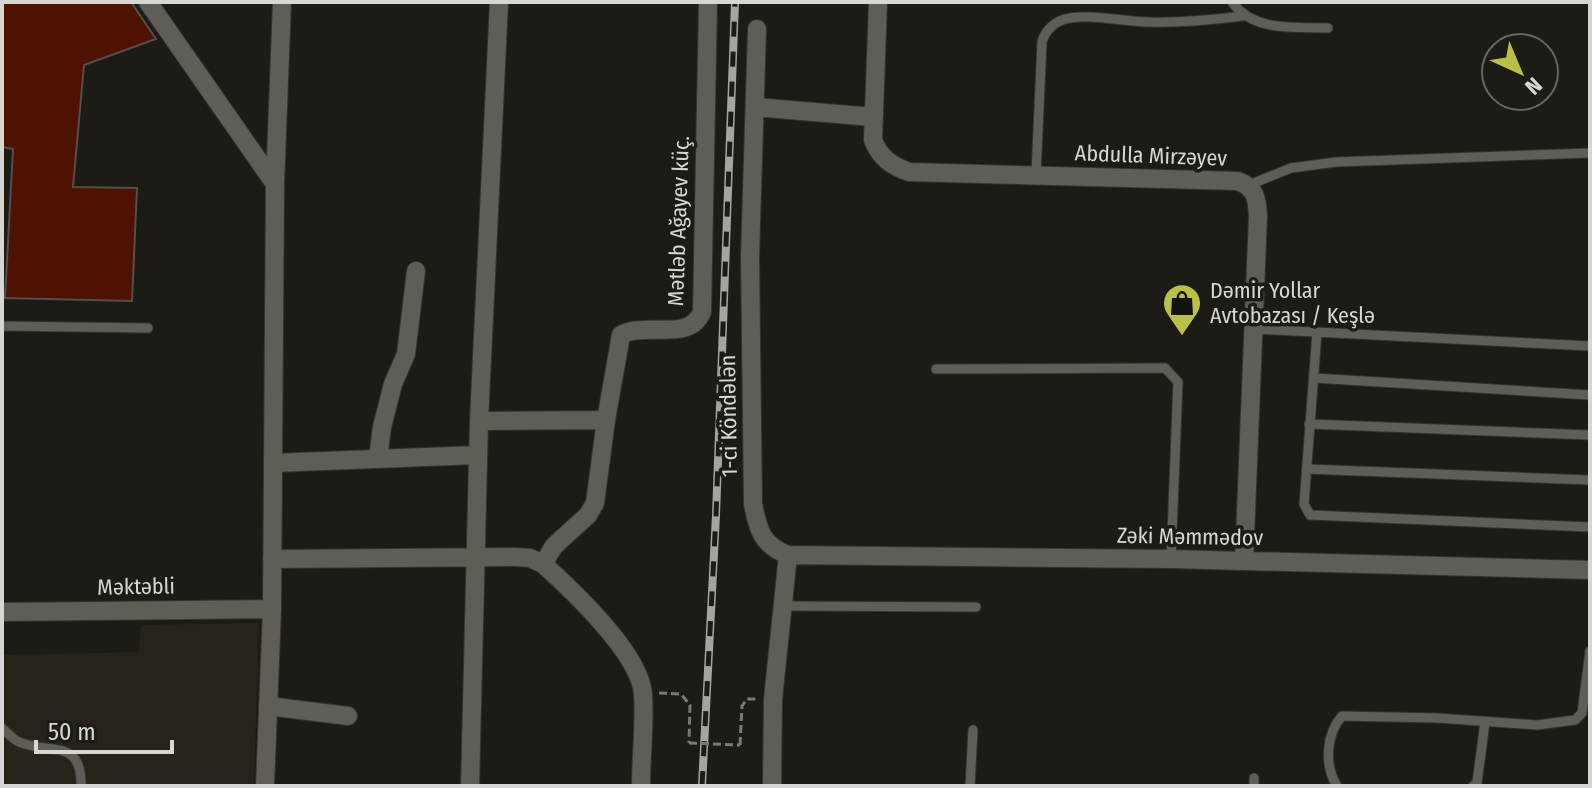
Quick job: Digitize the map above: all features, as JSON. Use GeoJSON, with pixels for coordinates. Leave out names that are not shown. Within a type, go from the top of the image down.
{"type":"FeatureCollection","features":[{"type":"Feature","properties":{"kind":"street"},"geometry":{"type":"LineString","coordinates":[[148,2],[275,184]]}},
{"type":"Feature","properties":{"kind":"street"},"geometry":{"type":"LineString","coordinates":[[265,786],[272,609],[275,184],[282,2]]}},
{"type":"Feature","properties":{"kind":"street"},"geometry":{"type":"LineString","coordinates":[[470,786],[477,455],[499,2]]}},
{"type":"Feature","properties":{"kind":"street","name":"Mətləb Ağayev küç."},"geometry":{"type":"LineString","coordinates":[[543,564],[554,546],[588,515],[595,503],[621,335],[630,330],[690,328],[698,322],[702,312],[708,2]]}},
{"type":"Feature","properties":{"kind":"street","name":"Abdulla Mirzəyev"},"geometry":{"type":"LineString","coordinates":[[878,2],[873,140],[887,162],[899,169],[909,172],[1238,181],[1249,185],[1257,197],[1244,561]]}},
{"type":"Feature","properties":{"kind":"street","name":"1-ci Köndələn"},"geometry":{"type":"LineString","coordinates":[[757,29],[750,256],[753,504],[762,539],[788,555]]}},
{"type":"Feature","properties":{"kind":"street"},"geometry":{"type":"LineString","coordinates":[[755,107],[873,117]]}},
{"type":"Feature","properties":{"kind":"street"},"geometry":{"type":"LineString","coordinates":[[378,458],[393,384],[406,354],[416,271]]}},
{"type":"Feature","properties":{"kind":"street"},"geometry":{"type":"LineString","coordinates":[[479,421],[606,420]]}},
{"type":"Feature","properties":{"kind":"street"},"geometry":{"type":"LineString","coordinates":[[273,463],[477,455]]}},
{"type":"Feature","properties":{"kind":"street"},"geometry":{"type":"LineString","coordinates":[[772,786],[773,699],[788,555]]}},
{"type":"Feature","properties":{"kind":"street","name":"Zəki Məmmədov"},"geometry":{"type":"LineString","coordinates":[[788,555],[1171,559],[1590,570]]}},
{"type":"Feature","properties":{"kind":"street"},"geometry":{"type":"LineString","coordinates":[[272,559],[516,557],[530,558],[543,564],[614,637],[631,661],[643,692],[641,786]]}},
{"type":"Feature","properties":{"kind":"street","name":"Məktəbli"},"geometry":{"type":"LineString","coordinates":[[2,612],[272,609]]}},
{"type":"Feature","properties":{"kind":"street"},"geometry":{"type":"LineString","coordinates":[[268,706],[348,716]]}},
{"type":"Feature","properties":{"kind":"lane"},"geometry":{"type":"LineString","coordinates":[[1232,2],[1242,16]]}},
{"type":"Feature","properties":{"kind":"lane"},"geometry":{"type":"LineString","coordinates":[[1036,175],[1042,42],[1050,28],[1062,19],[1153,22],[1242,16],[1271,26],[1328,28]]}},
{"type":"Feature","properties":{"kind":"lane"},"geometry":{"type":"LineString","coordinates":[[1249,185],[1291,168],[1336,162],[1590,153]]}},
{"type":"Feature","properties":{"kind":"lane"},"geometry":{"type":"LineString","coordinates":[[2,326],[148,328]]}},
{"type":"Feature","properties":{"kind":"lane"},"geometry":{"type":"LineString","coordinates":[[1253,329],[1590,346]]}},
{"type":"Feature","properties":{"kind":"lane"},"geometry":{"type":"LineString","coordinates":[[1317,332],[1304,504],[1310,515],[1590,527]]}},
{"type":"Feature","properties":{"kind":"lane"},"geometry":{"type":"LineString","coordinates":[[936,369],[1165,368],[1178,382],[1171,559]]}},
{"type":"Feature","properties":{"kind":"lane"},"geometry":{"type":"LineString","coordinates":[[1314,378],[1590,395]]}},
{"type":"Feature","properties":{"kind":"lane"},"geometry":{"type":"LineString","coordinates":[[1309,424],[1590,435]]}},
{"type":"Feature","properties":{"kind":"lane"},"geometry":{"type":"LineString","coordinates":[[1307,469],[1590,480]]}},
{"type":"Feature","properties":{"kind":"lane"},"geometry":{"type":"LineString","coordinates":[[783,606],[976,607]]}},
{"type":"Feature","properties":{"kind":"lane"},"geometry":{"type":"LineString","coordinates":[[1337,786],[1331,777],[1329,751],[1331,728],[1342,716],[1537,725],[1575,720],[1582,713],[1590,651]]}},
{"type":"Feature","properties":{"kind":"lane"},"geometry":{"type":"LineString","coordinates":[[1473,786],[1477,783],[1480,769],[1485,722]]}},
{"type":"Feature","properties":{"kind":"lane"},"geometry":{"type":"LineString","coordinates":[[2,728],[18,741],[66,751],[78,760],[81,786]]}},
{"type":"Feature","properties":{"kind":"lane"},"geometry":{"type":"LineString","coordinates":[[970,786],[973,730]]}},
{"type":"Feature","properties":{"kind":"path"},"geometry":{"type":"LineString","coordinates":[[643,692],[681,694],[690,705],[689,743],[740,745],[742,706]]}},
{"type":"Feature","properties":{"kind":"shaded area"},"geometry":{"type":"Polygon","coordinates":[[[259,623],[254,786],[2,786],[2,655],[139,652],[141,625],[259,623]]]}},
{"type":"Feature","properties":{"kind":"building"},"geometry":{"type":"Polygon","coordinates":[[[2,2],[131,2],[156,39],[84,65],[73,187],[137,188],[132,301],[5,298],[13,149],[2,147],[2,2]]]}},
{"type":"Feature","properties":{"kind":"railway"},"geometry":{"type":"LineString","coordinates":[[702,786],[716,515],[735,2]]}},
{"type":"Feature","properties":{"kind":"place","name":"Dəmir Yollar Avtobazası / Keşlə"},"geometry":{"type":"Point","coordinates":[1182,337]}}]}
